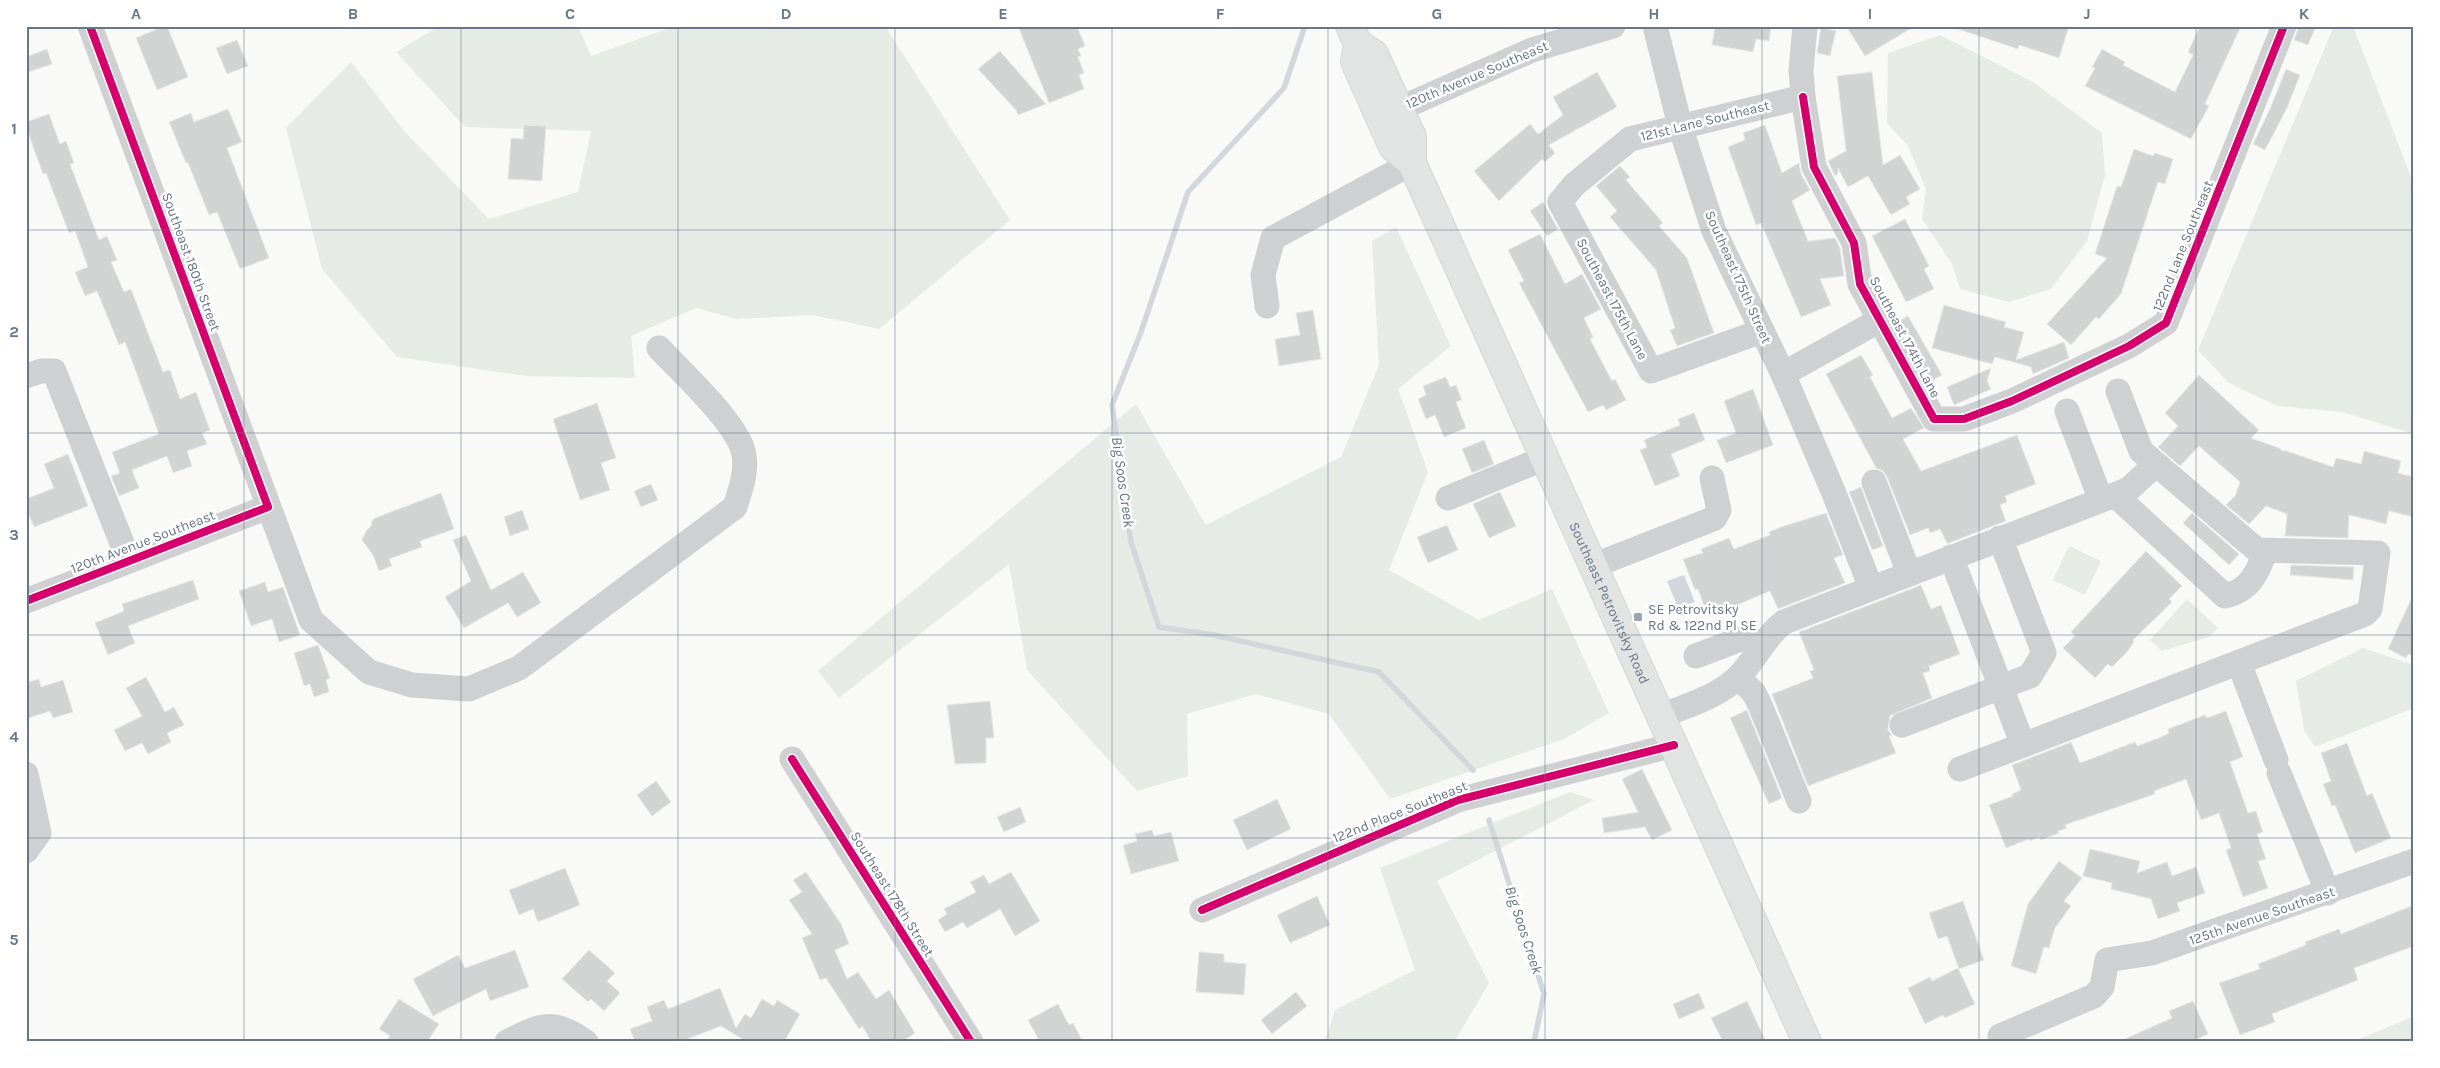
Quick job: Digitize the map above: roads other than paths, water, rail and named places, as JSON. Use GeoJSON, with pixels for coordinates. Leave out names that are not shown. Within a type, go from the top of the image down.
{"type":"FeatureCollection","features":[{"type":"Feature","properties":{"kind":"main road","name":"Southeast Petrovitsky Road"},"geometry":{"type":"LineString","coordinates":[[1354,35],[1374,54],[1399,109],[1412,138],[1412,163],[1807,1042]]}},
{"type":"Feature","properties":{"kind":"main road","name":"Southeast Petrovitsky Road"},"geometry":{"type":"LineString","coordinates":[[1354,35],[1355,62],[1393,147],[1412,163]]}},
{"type":"Feature","properties":{"kind":"street","name":"Southeast 180th Street"},"geometry":{"type":"LineString","coordinates":[[90,26],[310,620],[369,672],[412,685],[469,689],[519,668],[735,508],[744,478],[744,454],[731,426],[660,348]]}},
{"type":"Feature","properties":{"kind":"street","name":"120th Avenue Southeast"},"geometry":{"type":"LineString","coordinates":[[1399,109],[1532,50],[1613,26]]}},
{"type":"Feature","properties":{"kind":"street","name":"Southeast 175th Street"},"geometry":{"type":"LineString","coordinates":[[1654,26],[1680,126],[1714,230],[1783,374],[1833,491],[1870,588]]}},
{"type":"Feature","properties":{"kind":"street"},"geometry":{"type":"LineString","coordinates":[[1803,97],[1801,70],[1805,26]]}},
{"type":"Feature","properties":{"kind":"street","name":"122nd Lane Southeast"},"geometry":{"type":"LineString","coordinates":[[1934,419],[1964,419],[2012,401],[2129,346],[2166,323],[2284,26]]}},
{"type":"Feature","properties":{"kind":"street","name":"121st Lane Southeast"},"geometry":{"type":"LineString","coordinates":[[1560,202],[1574,185],[1630,139],[1803,97]]}},
{"type":"Feature","properties":{"kind":"street","name":"Southeast 174th Lane"},"geometry":{"type":"LineString","coordinates":[[1803,97],[1814,167],[1854,243],[1860,284],[1934,419]]}},
{"type":"Feature","properties":{"kind":"street"},"geometry":{"type":"LineString","coordinates":[[1267,306],[1263,275],[1274,238],[1412,163]]}},
{"type":"Feature","properties":{"kind":"street","name":"Southeast 175th Lane"},"geometry":{"type":"LineString","coordinates":[[1560,202],[1650,371],[1762,331]]}},
{"type":"Feature","properties":{"kind":"street","name":"Southeast 174th Lane"},"geometry":{"type":"LineString","coordinates":[[1783,374],[1880,320]]}},
{"type":"Feature","properties":{"kind":"street"},"geometry":{"type":"LineString","coordinates":[[26,376],[41,371],[54,371],[130,561]]}},
{"type":"Feature","properties":{"kind":"street"},"geometry":{"type":"LineString","coordinates":[[1960,769],[2365,614],[2370,609],[2378,553],[2257,550],[2141,451],[2118,391]]}},
{"type":"Feature","properties":{"kind":"street"},"geometry":{"type":"LineString","coordinates":[[2066,411],[2108,497],[2224,596],[2238,593],[2250,583],[2265,551]]}},
{"type":"Feature","properties":{"kind":"street"},"geometry":{"type":"LineString","coordinates":[[1448,498],[1545,458]]}},
{"type":"Feature","properties":{"kind":"street"},"geometry":{"type":"LineString","coordinates":[[1661,716],[1724,689],[1738,677],[1772,631],[1784,622],[2130,489],[2156,464]]}},
{"type":"Feature","properties":{"kind":"street"},"geometry":{"type":"LineString","coordinates":[[1594,566],[1715,518],[1719,510],[1712,478]]}},
{"type":"Feature","properties":{"kind":"street"},"geometry":{"type":"LineString","coordinates":[[1874,482],[1909,573]]}},
{"type":"Feature","properties":{"kind":"street","name":"120th Avenue Southeast"},"geometry":{"type":"LineString","coordinates":[[29,604],[130,561],[268,507]]}},
{"type":"Feature","properties":{"kind":"street"},"geometry":{"type":"LineString","coordinates":[[1902,725],[2030,676],[2044,653],[2000,538]]}},
{"type":"Feature","properties":{"kind":"street"},"geometry":{"type":"LineString","coordinates":[[1951,557],[2023,745]]}},
{"type":"Feature","properties":{"kind":"street"},"geometry":{"type":"LineString","coordinates":[[1696,656],[1746,637],[1762,644]]}},
{"type":"Feature","properties":{"kind":"street"},"geometry":{"type":"LineString","coordinates":[[2238,662],[2328,893]]}},
{"type":"Feature","properties":{"kind":"street"},"geometry":{"type":"LineString","coordinates":[[1738,677],[1754,694],[1800,801]]}},
{"type":"Feature","properties":{"kind":"street","name":"122nd Place Southeast"},"geometry":{"type":"LineString","coordinates":[[1202,910],[1458,800],[1674,745]]}},
{"type":"Feature","properties":{"kind":"street","name":"Southeast 178th Street"},"geometry":{"type":"LineString","coordinates":[[792,759],[971,1042]]}},
{"type":"Feature","properties":{"kind":"street"},"geometry":{"type":"LineString","coordinates":[[26,774],[39,832],[26,851]]}},
{"type":"Feature","properties":{"kind":"street","name":"125th Avenue Southeast"},"geometry":{"type":"LineString","coordinates":[[2000,1036],[2094,996],[2102,987],[2107,960],[2126,959],[2152,953],[2328,893],[2414,861]]}},
{"type":"Feature","properties":{"kind":"street"},"geometry":{"type":"LineString","coordinates":[[507,1042],[533,1029],[551,1026],[570,1030],[586,1042]]}},
{"type":"Feature","properties":{"kind":"waterway","name":"Big Soos Creek"},"geometry":{"type":"LineString","coordinates":[[1305,26],[1284,88],[1188,192],[1141,332],[1112,405],[1131,542],[1159,627],[1214,635],[1379,672],[1473,770]]}},
{"type":"Feature","properties":{"kind":"waterway","name":"Big Soos Creek"},"geometry":{"type":"LineString","coordinates":[[1489,820],[1544,994],[1534,1042]]}},
{"type":"Feature","properties":{"kind":"place","name":"SE Petrovitsky Rd & 122nd Pl SE"},"geometry":{"type":"Point","coordinates":[1638,617]}}]}
